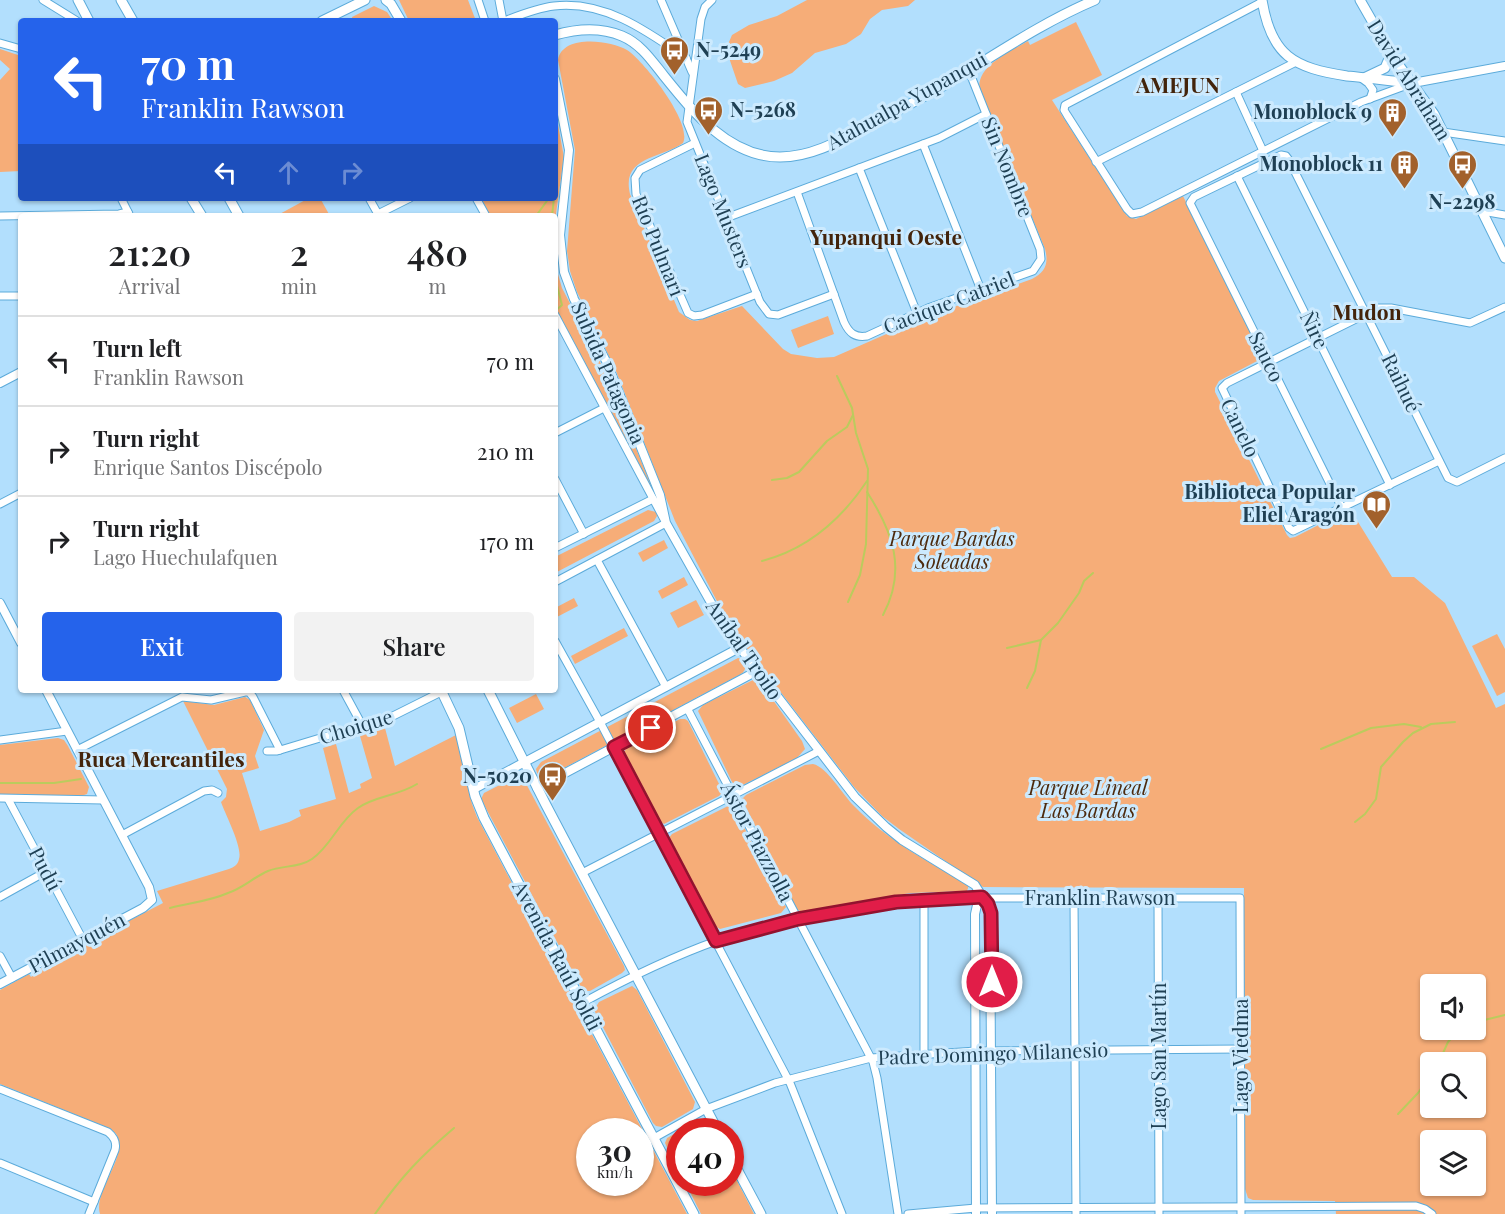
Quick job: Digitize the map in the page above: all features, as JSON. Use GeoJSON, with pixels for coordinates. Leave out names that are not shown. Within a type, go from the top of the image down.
{"type":"FeatureCollection","features":[{"type":"Feature","properties":{"kind":"main road"},"geometry":{"type":"LineString","coordinates":[[78,0],[87,18]]}},
{"type":"Feature","properties":{"kind":"main road"},"geometry":{"type":"LineString","coordinates":[[121,0],[131,18]]}},
{"type":"Feature","properties":{"kind":"main road"},"geometry":{"type":"LineString","coordinates":[[328,18],[365,0]]}},
{"type":"Feature","properties":{"kind":"main road"},"geometry":{"type":"LineString","coordinates":[[386,0],[399,18]]}},
{"type":"Feature","properties":{"kind":"main road","name":"Atahualpa Yupanqui"},"geometry":{"type":"LineString","coordinates":[[558,35],[586,30],[610,32],[622,36],[642,49],[688,105],[714,129],[742,148],[767,156],[794,156],[839,141],[921,99],[1034,30],[1095,0]]}},
{"type":"Feature","properties":{"kind":"main road","name":"David Abraham"},"geometry":{"type":"LineString","coordinates":[[1360,0],[1391,54],[1428,103],[1505,258]]}},
{"type":"Feature","properties":{"kind":"main road"},"geometry":{"type":"LineString","coordinates":[[1262,1],[1266,23],[1275,42],[1296,62],[1318,71],[1413,83]]}},
{"type":"Feature","properties":{"kind":"main road"},"geometry":{"type":"LineString","coordinates":[[1362,77],[1385,68],[1391,54]]}},
{"type":"Feature","properties":{"kind":"main road","name":"Avenida Raúl Soldi"},"geometry":{"type":"LineString","coordinates":[[442,693],[459,728],[474,789],[484,818],[643,1118]]}},
{"type":"Feature","properties":{"kind":"main road"},"geometry":{"type":"LineString","coordinates":[[490,693],[711,1118]]}},
{"type":"Feature","properties":{"kind":"main road","name":"Avenida Raúl Soldi"},"geometry":{"type":"LineString","coordinates":[[654,1138],[694,1214]]}},
{"type":"Feature","properties":{"kind":"main road"},"geometry":{"type":"LineString","coordinates":[[744,1182],[761,1214]]}},
{"type":"Feature","properties":{"kind":"street"},"geometry":{"type":"LineString","coordinates":[[44,0],[72,18]]}},
{"type":"Feature","properties":{"kind":"street"},"geometry":{"type":"LineString","coordinates":[[478,0],[484,18]]}},
{"type":"Feature","properties":{"kind":"street"},"geometry":{"type":"LineString","coordinates":[[499,0],[503,18]]}},
{"type":"Feature","properties":{"kind":"street"},"geometry":{"type":"LineString","coordinates":[[661,0],[693,74]]}},
{"type":"Feature","properties":{"kind":"street","name":"Lago Musters"},"geometry":{"type":"LineString","coordinates":[[712,0],[702,13],[687,122],[757,294],[764,310],[769,314],[782,314],[834,294]]}},
{"type":"Feature","properties":{"kind":"street"},"geometry":{"type":"LineString","coordinates":[[1262,1],[1071,100],[1064,107],[1127,209],[1135,214],[1370,99],[1413,83],[1505,66]]}},
{"type":"Feature","properties":{"kind":"street"},"geometry":{"type":"LineString","coordinates":[[513,18],[545,7],[569,5],[586,7],[631,22],[686,58]]}},
{"type":"Feature","properties":{"kind":"street"},"geometry":{"type":"LineString","coordinates":[[0,43],[18,48]]}},
{"type":"Feature","properties":{"kind":"street"},"geometry":{"type":"LineString","coordinates":[[1096,162],[1296,62]]}},
{"type":"Feature","properties":{"kind":"street","name":"Sin Nombre"},"geometry":{"type":"LineString","coordinates":[[969,71],[1040,249],[1039,264]]}},
{"type":"Feature","properties":{"kind":"street"},"geometry":{"type":"LineString","coordinates":[[1362,77],[1373,90],[1370,99]]}},
{"type":"Feature","properties":{"kind":"street"},"geometry":{"type":"LineString","coordinates":[[1236,92],[1263,151]]}},
{"type":"Feature","properties":{"kind":"street","name":"Subida Patagonia"},"geometry":{"type":"LineString","coordinates":[[558,95],[569,150],[569,168],[560,235],[560,253],[564,272],[574,299],[607,363],[660,495],[666,523]]}},
{"type":"Feature","properties":{"kind":"street","name":"Atahualpa Yupanqui"},"geometry":{"type":"LineString","coordinates":[[726,218],[951,133],[986,114]]}},
{"type":"Feature","properties":{"kind":"street"},"geometry":{"type":"LineString","coordinates":[[1443,132],[1505,141]]}},
{"type":"Feature","properties":{"kind":"street","name":"Río Pulmarí"},"geometry":{"type":"LineString","coordinates":[[695,143],[648,165],[637,174],[634,184],[636,194],[683,307],[691,315],[702,315],[757,294]]}},
{"type":"Feature","properties":{"kind":"street"},"geometry":{"type":"LineString","coordinates":[[923,144],[981,290]]}},
{"type":"Feature","properties":{"kind":"street","name":"Raihué"},"geometry":{"type":"LineString","coordinates":[[1238,176],[1277,156],[1285,155],[1289,160],[1448,478],[1454,482],[1461,480],[1505,458]]}},
{"type":"Feature","properties":{"kind":"street"},"geometry":{"type":"LineString","coordinates":[[859,168],[917,312]]}},
{"type":"Feature","properties":{"kind":"street","name":"Sauco"},"geometry":{"type":"LineString","coordinates":[[1238,176],[1192,199],[1190,205],[1342,508]]}},
{"type":"Feature","properties":{"kind":"street","name":"Ñire"},"geometry":{"type":"LineString","coordinates":[[1238,176],[1390,485]]}},
{"type":"Feature","properties":{"kind":"street"},"geometry":{"type":"LineString","coordinates":[[797,192],[834,294]]}},
{"type":"Feature","properties":{"kind":"street"},"geometry":{"type":"LineString","coordinates":[[382,213],[404,201]]}},
{"type":"Feature","properties":{"kind":"street"},"geometry":{"type":"LineString","coordinates":[[1482,211],[1505,215]]}},
{"type":"Feature","properties":{"kind":"street"},"geometry":{"type":"LineString","coordinates":[[0,216],[18,216]]}},
{"type":"Feature","properties":{"kind":"street","name":"Cacique Catriel"},"geometry":{"type":"LineString","coordinates":[[834,294],[846,326],[856,336],[867,336],[917,312],[1029,273],[1039,264]]}},
{"type":"Feature","properties":{"kind":"street"},"geometry":{"type":"LineString","coordinates":[[0,296],[18,296]]}},
{"type":"Feature","properties":{"kind":"street"},"geometry":{"type":"LineString","coordinates":[[1269,362],[1378,308],[1391,308],[1470,323],[1505,307]]}},
{"type":"Feature","properties":{"kind":"street","name":"Aníbal Troilo"},"geometry":{"type":"LineString","coordinates":[[558,321],[666,523],[721,622],[739,648],[855,797],[886,827],[975,885],[982,897]]}},
{"type":"Feature","properties":{"kind":"street","name":"Canelo"},"geometry":{"type":"LineString","coordinates":[[1269,362],[1225,384],[1222,388],[1289,528],[1293,531],[1342,508]]}},
{"type":"Feature","properties":{"kind":"street"},"geometry":{"type":"LineString","coordinates":[[0,383],[18,374]]}},
{"type":"Feature","properties":{"kind":"street"},"geometry":{"type":"LineString","coordinates":[[558,431],[604,408]]}},
{"type":"Feature","properties":{"kind":"street"},"geometry":{"type":"LineString","coordinates":[[1342,508],[1439,460]]}},
{"type":"Feature","properties":{"kind":"street"},"geometry":{"type":"LineString","coordinates":[[558,485],[584,534]]}},
{"type":"Feature","properties":{"kind":"street"},"geometry":{"type":"LineString","coordinates":[[0,504],[18,495]]}},
{"type":"Feature","properties":{"kind":"street"},"geometry":{"type":"LineString","coordinates":[[558,547],[653,499]]}},
{"type":"Feature","properties":{"kind":"street"},"geometry":{"type":"LineString","coordinates":[[558,580],[666,523]]}},
{"type":"Feature","properties":{"kind":"street"},"geometry":{"type":"LineString","coordinates":[[597,560],[666,687]]}},
{"type":"Feature","properties":{"kind":"street"},"geometry":{"type":"LineString","coordinates":[[1,605],[18,637]]}},
{"type":"Feature","properties":{"kind":"street"},"geometry":{"type":"LineString","coordinates":[[558,646],[614,747],[788,1079],[842,1214]]}},
{"type":"Feature","properties":{"kind":"street"},"geometry":{"type":"LineString","coordinates":[[474,789],[739,648]]}},
{"type":"Feature","properties":{"kind":"street"},"geometry":{"type":"LineString","coordinates":[[537,788],[757,671]]}},
{"type":"Feature","properties":{"kind":"street"},"geometry":{"type":"LineString","coordinates":[[48,693],[122,835],[204,791],[212,790],[218,793]]}},
{"type":"Feature","properties":{"kind":"street"},"geometry":{"type":"LineString","coordinates":[[77,750],[182,697],[211,700],[244,693]]}},
{"type":"Feature","properties":{"kind":"street"},"geometry":{"type":"LineString","coordinates":[[250,693],[280,750]]}},
{"type":"Feature","properties":{"kind":"street"},"geometry":{"type":"LineString","coordinates":[[346,693],[362,725]]}},
{"type":"Feature","properties":{"kind":"street","name":"Choique"},"geometry":{"type":"LineString","coordinates":[[267,751],[280,750],[400,714],[437,693]]}},
{"type":"Feature","properties":{"kind":"street","name":"Ástor Piazzolla"},"geometry":{"type":"LineString","coordinates":[[687,708],[871,1058],[876,1072],[898,1214]]}},
{"type":"Feature","properties":{"kind":"street"},"geometry":{"type":"LineString","coordinates":[[0,740],[67,731]]}},
{"type":"Feature","properties":{"kind":"street"},"geometry":{"type":"LineString","coordinates":[[582,873],[819,751]]}},
{"type":"Feature","properties":{"kind":"street"},"geometry":{"type":"LineString","coordinates":[[4,799],[103,800]]}},
{"type":"Feature","properties":{"kind":"street","name":"Pudú"},"geometry":{"type":"LineString","coordinates":[[4,799],[47,872],[83,940]]}},
{"type":"Feature","properties":{"kind":"street","name":"Pilmayquén"},"geometry":{"type":"LineString","coordinates":[[0,984],[143,908],[152,900],[149,887],[122,835]]}},
{"type":"Feature","properties":{"kind":"street"},"geometry":{"type":"LineString","coordinates":[[0,897],[47,872]]}},
{"type":"Feature","properties":{"kind":"street"},"geometry":{"type":"LineString","coordinates":[[976,1211],[975,914],[982,897],[991,913],[992,1211]]}},
{"type":"Feature","properties":{"kind":"street","name":"Franklin Rawson"},"geometry":{"type":"LineString","coordinates":[[582,1003],[635,975],[716,941],[798,919],[924,899],[982,897],[1240,898]]}},
{"type":"Feature","properties":{"kind":"street"},"geometry":{"type":"LineString","coordinates":[[1074,898],[1076,1211]]}},
{"type":"Feature","properties":{"kind":"street","name":"Lago San Martín"},"geometry":{"type":"LineString","coordinates":[[1158,898],[1159,1211]]}},
{"type":"Feature","properties":{"kind":"street","name":"Lago Viedma"},"geometry":{"type":"LineString","coordinates":[[1240,898],[1241,1211]]}},
{"type":"Feature","properties":{"kind":"street"},"geometry":{"type":"LineString","coordinates":[[924,899],[924,1053]]}},
{"type":"Feature","properties":{"kind":"street"},"geometry":{"type":"LineString","coordinates":[[0,956],[12,978]]}},
{"type":"Feature","properties":{"kind":"street","name":"Padre Domingo Milanesio"},"geometry":{"type":"LineString","coordinates":[[654,1138],[706,1109],[788,1079],[871,1058],[976,1051],[1241,1049]]}},
{"type":"Feature","properties":{"kind":"street"},"geometry":{"type":"LineString","coordinates":[[0,1089],[108,1132],[115,1140],[115,1150],[93,1209],[0,1163]]}},
{"type":"Feature","properties":{"kind":"street"},"geometry":{"type":"LineString","coordinates":[[908,1214],[976,1211],[1328,1211],[1416,1206],[1432,1214]]}},
{"type":"Feature","properties":{"kind":"street"},"geometry":{"type":"LineString","coordinates":[[1416,1206],[1422,1214]]}},
{"type":"Feature","properties":{"kind":"green space"},"geometry":{"type":"Polygon","coordinates":[[[399,0],[468,0],[475,18],[408,18],[399,0]]]}},
{"type":"Feature","properties":{"kind":"green space"},"geometry":{"type":"Polygon","coordinates":[[[807,0],[915,0],[908,6],[882,10],[870,19],[861,34],[846,44],[815,53],[792,73],[774,81],[745,88],[738,84],[726,49],[732,35],[749,25],[777,16],[807,0]]]}},
{"type":"Feature","properties":{"kind":"green space"},"geometry":{"type":"Polygon","coordinates":[[[374,6],[387,12],[391,18],[352,18],[374,6]]]}},
{"type":"Feature","properties":{"kind":"green space","name":"Parque Bardas Soleadas"},"geometry":{"type":"Polygon","coordinates":[[[1076,22],[1102,75],[1052,100],[1127,216],[1136,219],[1183,196],[1260,353],[1259,360],[1219,381],[1215,392],[1287,535],[1290,538],[1295,537],[1350,509],[1392,577],[1414,577],[1445,603],[1496,708],[1505,704],[1505,1214],[1336,1214],[1335,1201],[1253,1200],[1248,1198],[1245,1189],[1244,888],[983,887],[882,816],[854,787],[731,628],[675,521],[614,366],[577,292],[570,271],[567,251],[575,150],[558,60],[561,52],[568,46],[577,43],[599,42],[627,50],[655,79],[681,122],[684,134],[683,143],[637,165],[631,172],[629,182],[630,194],[679,312],[690,320],[697,321],[742,306],[783,349],[791,354],[817,358],[834,357],[923,318],[1032,279],[1043,270],[1046,263],[1045,249],[980,91],[980,82],[988,67],[1028,41],[1030,45],[1076,22]]]}},
{"type":"Feature","properties":{"kind":"green space"},"geometry":{"type":"Polygon","coordinates":[[[0,49],[18,55],[18,171],[0,172],[0,80],[10,69],[0,60],[0,49]]]}},
{"type":"Feature","properties":{"kind":"green space"},"geometry":{"type":"Polygon","coordinates":[[[558,125],[564,157],[558,200],[558,125]]]}},
{"type":"Feature","properties":{"kind":"green space"},"geometry":{"type":"Polygon","coordinates":[[[304,201],[322,201],[328,213],[282,213],[304,201]]]}},
{"type":"Feature","properties":{"kind":"green space"},"geometry":{"type":"Polygon","coordinates":[[[482,201],[558,201],[556,213],[488,213],[482,201]]]}},
{"type":"Feature","properties":{"kind":"green space"},"geometry":{"type":"Polygon","coordinates":[[[558,274],[562,288],[598,357],[656,497],[558,314],[558,274]]]}},
{"type":"Feature","properties":{"kind":"green space"},"geometry":{"type":"Polygon","coordinates":[[[828,316],[834,334],[798,348],[791,330],[828,316]]]}},
{"type":"Feature","properties":{"kind":"green space"},"geometry":{"type":"Polygon","coordinates":[[[648,510],[656,512],[657,516],[654,521],[558,571],[558,555],[648,510]]]}},
{"type":"Feature","properties":{"kind":"green space"},"geometry":{"type":"Polygon","coordinates":[[[664,540],[668,548],[643,562],[638,553],[664,540]]]}},
{"type":"Feature","properties":{"kind":"green space"},"geometry":{"type":"Polygon","coordinates":[[[684,577],[688,585],[662,599],[658,591],[684,577]]]}},
{"type":"Feature","properties":{"kind":"green space"},"geometry":{"type":"Polygon","coordinates":[[[574,598],[578,606],[558,616],[558,606],[574,598]]]}},
{"type":"Feature","properties":{"kind":"green space"},"geometry":{"type":"Polygon","coordinates":[[[696,600],[704,615],[678,628],[670,613],[696,600]]]}},
{"type":"Feature","properties":{"kind":"green space"},"geometry":{"type":"Polygon","coordinates":[[[624,628],[628,636],[575,664],[571,656],[624,628]]]}},
{"type":"Feature","properties":{"kind":"green space"},"geometry":{"type":"Polygon","coordinates":[[[1497,634],[1505,649],[1505,692],[1497,696],[1472,646],[1497,634]]]}},
{"type":"Feature","properties":{"kind":"green space"},"geometry":{"type":"Polygon","coordinates":[[[738,658],[746,665],[741,674],[547,777],[541,777],[537,773],[536,769],[541,762],[738,658]]]}},
{"type":"Feature","properties":{"kind":"green space"},"geometry":{"type":"Polygon","coordinates":[[[755,679],[761,683],[802,741],[805,749],[797,758],[743,785],[736,786],[698,711],[703,705],[755,679]]]}},
{"type":"Feature","properties":{"kind":"green space"},"geometry":{"type":"Polygon","coordinates":[[[536,694],[544,709],[517,723],[509,708],[536,694]]]}},
{"type":"Feature","properties":{"kind":"green space"},"geometry":{"type":"Polygon","coordinates":[[[245,697],[250,700],[264,730],[255,756],[259,768],[242,773],[260,831],[301,816],[299,810],[336,799],[323,748],[336,744],[349,793],[361,788],[360,784],[372,778],[360,736],[385,728],[395,766],[456,735],[477,817],[636,1118],[576,1118],[576,1196],[654,1196],[654,1152],[666,1174],[666,1196],[677,1196],[687,1214],[100,1214],[99,1204],[102,1193],[117,1158],[118,1137],[111,1129],[0,1084],[0,990],[29,974],[31,977],[35,974],[33,971],[163,903],[157,891],[229,869],[237,864],[240,854],[221,802],[226,797],[227,789],[183,701],[214,705],[245,697]]]}},
{"type":"Feature","properties":{"kind":"green space"},"geometry":{"type":"Polygon","coordinates":[[[680,719],[688,721],[723,792],[664,824],[658,820],[624,752],[627,747],[680,719]]]}},
{"type":"Feature","properties":{"kind":"green space"},"geometry":{"type":"Polygon","coordinates":[[[58,738],[64,740],[68,746],[89,787],[87,794],[81,796],[0,794],[0,745],[58,738]]]}},
{"type":"Feature","properties":{"kind":"green space"},"geometry":{"type":"Polygon","coordinates":[[[813,764],[824,770],[854,806],[880,829],[909,850],[969,885],[967,891],[910,893],[804,912],[797,910],[742,799],[805,765],[813,764]]]}},
{"type":"Feature","properties":{"kind":"green space"},"geometry":{"type":"Polygon","coordinates":[[[519,775],[523,778],[624,966],[625,970],[622,973],[590,991],[582,989],[481,799],[484,793],[519,775]]]}},
{"type":"Feature","properties":{"kind":"green space"},"geometry":{"type":"Polygon","coordinates":[[[728,806],[735,810],[786,907],[781,913],[720,929],[713,925],[668,839],[672,834],[728,806]]]}},
{"type":"Feature","properties":{"kind":"green space"},"geometry":{"type":"Polygon","coordinates":[[[632,986],[637,990],[695,1102],[693,1109],[678,1118],[666,1118],[666,1125],[662,1127],[654,1124],[654,1118],[650,1118],[594,1010],[599,1002],[632,986]]]}},
{"type":"Feature","properties":{"kind":"green space"},"geometry":{"type":"Polygon","coordinates":[[[744,1194],[754,1214],[701,1214],[692,1196],[744,1194]]]}},
{"type":"Feature","properties":{"kind":"waterway"},"geometry":{"type":"LineString","coordinates":[[538,213],[547,201]]}},
{"type":"Feature","properties":{"kind":"waterway"},"geometry":{"type":"LineString","coordinates":[[552,213],[554,201]]}},
{"type":"Feature","properties":{"kind":"waterway"},"geometry":{"type":"LineString","coordinates":[[558,290],[562,305],[558,308]]}},
{"type":"Feature","properties":{"kind":"waterway"},"geometry":{"type":"LineString","coordinates":[[837,376],[852,408],[856,433],[868,469],[866,544],[860,575],[848,602]]}},
{"type":"Feature","properties":{"kind":"waterway"},"geometry":{"type":"LineString","coordinates":[[772,480],[787,478],[799,472],[827,441],[847,427],[853,415]]}},
{"type":"Feature","properties":{"kind":"waterway"},"geometry":{"type":"LineString","coordinates":[[762,561],[779,556],[809,541],[846,508],[867,481]]}},
{"type":"Feature","properties":{"kind":"waterway"},"geometry":{"type":"LineString","coordinates":[[867,492],[884,522],[894,552],[894,582],[883,615]]}},
{"type":"Feature","properties":{"kind":"waterway"},"geometry":{"type":"LineString","coordinates":[[1007,648],[1041,640],[1058,623],[1079,593],[1084,581],[1093,573]]}},
{"type":"Feature","properties":{"kind":"waterway"},"geometry":{"type":"LineString","coordinates":[[1027,688],[1035,671],[1041,640]]}},
{"type":"Feature","properties":{"kind":"waterway"},"geometry":{"type":"LineString","coordinates":[[1355,822],[1365,814],[1376,799],[1381,767],[1403,742],[1413,733],[1431,724],[1455,722]]}},
{"type":"Feature","properties":{"kind":"waterway"},"geometry":{"type":"LineString","coordinates":[[1321,749],[1371,728],[1404,724],[1421,727]]}},
{"type":"Feature","properties":{"kind":"waterway"},"geometry":{"type":"LineString","coordinates":[[0,783],[54,783],[81,779]]}},
{"type":"Feature","properties":{"kind":"waterway"},"geometry":{"type":"LineString","coordinates":[[170,908],[221,896],[268,871],[307,862],[319,854],[345,820],[358,808],[417,784]]}},
{"type":"Feature","properties":{"kind":"waterway"},"geometry":{"type":"LineString","coordinates":[[1486,1020],[1505,1015]]}},
{"type":"Feature","properties":{"kind":"waterway"},"geometry":{"type":"LineString","coordinates":[[1444,1052],[1450,1040]]}},
{"type":"Feature","properties":{"kind":"waterway"},"geometry":{"type":"LineString","coordinates":[[1398,1114],[1420,1090]]}},
{"type":"Feature","properties":{"kind":"waterway"},"geometry":{"type":"LineString","coordinates":[[375,1214],[412,1168],[454,1128]]}},
{"type":"Feature","properties":{"kind":"place","name":"N-5249"},"geometry":{"type":"Point","coordinates":[675,76]}},
{"type":"Feature","properties":{"kind":"place","name":"N-5268"},"geometry":{"type":"Point","coordinates":[709,136]}},
{"type":"Feature","properties":{"kind":"place","name":"Monoblock 9"},"geometry":{"type":"Point","coordinates":[1393,138]}},
{"type":"Feature","properties":{"kind":"place","name":"Monoblock 11"},"geometry":{"type":"Point","coordinates":[1404,190]}},
{"type":"Feature","properties":{"kind":"place","name":"N-2298"},"geometry":{"type":"Point","coordinates":[1462,190]}},
{"type":"Feature","properties":{"kind":"place","name":"Biblioteca Popular Eliel Aragón"},"geometry":{"type":"Point","coordinates":[1376,530]}},
{"type":"Feature","properties":{"kind":"place","name":"N-5020"},"geometry":{"type":"Point","coordinates":[553,802]}},
{"type":"Feature","properties":{"kind":"district","name":"AMEJUN"},"geometry":{"type":"Point","coordinates":[1178,86]}},
{"type":"Feature","properties":{"kind":"district","name":"Yupanqui Oeste"},"geometry":{"type":"Point","coordinates":[886,238]}},
{"type":"Feature","properties":{"kind":"district","name":"Mudon"},"geometry":{"type":"Point","coordinates":[1367,313]}},
{"type":"Feature","properties":{"kind":"district","name":"Ruca Mercantiles"},"geometry":{"type":"Point","coordinates":[161,760]}},
{"type":"Feature","properties":{"kind":"route"},"geometry":{"type":"LineString","coordinates":[[651,728],[614,747],[716,941],[798,919],[896,902],[982,897],[991,913],[992,982]]}},
{"type":"Feature","properties":{"kind":"park label","name":"Parque Lineal Las Bardas"},"geometry":{"type":"Point","coordinates":[1088,800]}}]}
